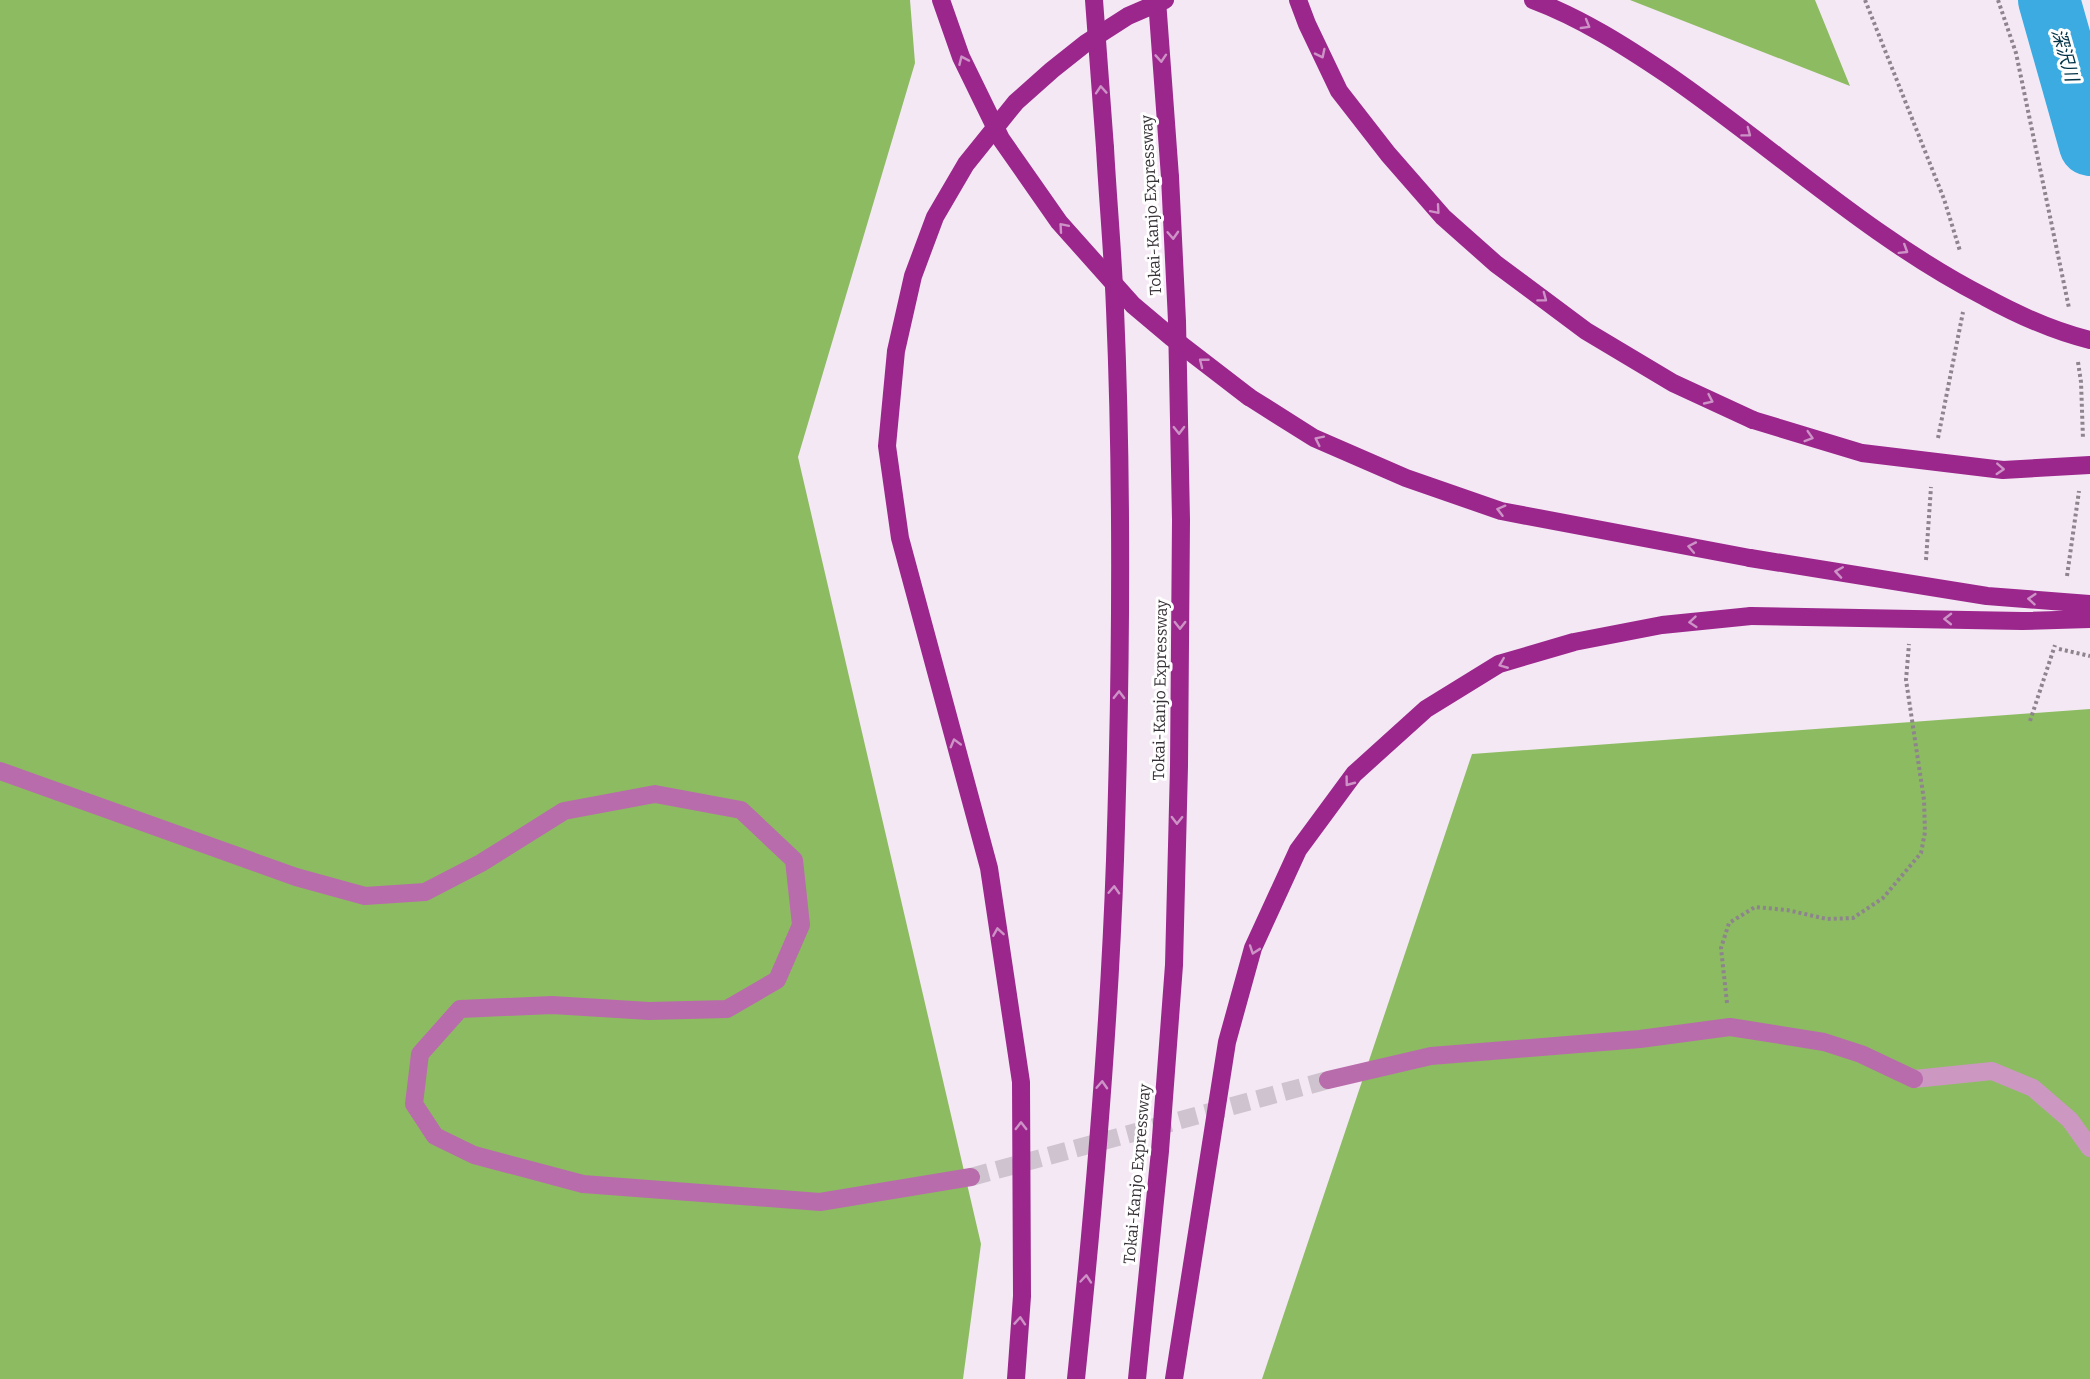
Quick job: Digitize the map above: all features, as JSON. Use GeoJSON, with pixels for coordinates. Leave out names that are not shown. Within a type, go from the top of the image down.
{"type":"FeatureCollection","features":[{"type":"Feature","properties":{"kind":"highway"},"geometry":{"type":"LineString","coordinates":[[941,0],[961,57],[1001,139],[1059,222],[1133,305],[1250,397],[1314,438],[1406,478],[1500,511],[1750,558],[1987,596],[2090,604]]}},
{"type":"Feature","properties":{"kind":"highway"},"geometry":{"type":"LineString","coordinates":[[1076,1379],[1100,1117],[1116,828],[1120,642],[1115,309],[1094,0]]}},
{"type":"Feature","properties":{"kind":"highway","name":"Tokai-Kanjo Expressway"},"geometry":{"type":"LineString","coordinates":[[1137,1379],[1160,1151],[1174,965],[1179,766],[1181,520],[1177,321],[1170,177],[1157,0]]}},
{"type":"Feature","properties":{"kind":"highway"},"geometry":{"type":"LineString","coordinates":[[1016,1379],[1022,1296],[1021,1082],[989,868],[900,538],[887,446],[896,351],[913,276],[931,227],[966,164],[1016,102],[1052,70],[1086,43],[1128,16],[1165,0]]}},
{"type":"Feature","properties":{"kind":"highway"},"geometry":{"type":"LineString","coordinates":[[1298,0],[1339,91],[1388,154],[1443,217],[1496,264],[1586,331],[1663,378],[1753,420],[1862,453],[2003,470],[2090,465]]}},
{"type":"Feature","properties":{"kind":"highway"},"geometry":{"type":"LineString","coordinates":[[1533,0],[1562,11],[1631,50],[1699,97],[1890,241],[1959,284],[2017,314],[2090,340]]}},
{"type":"Feature","properties":{"kind":"highway"},"geometry":{"type":"LineString","coordinates":[[1174,1379],[1227,1042],[1253,948],[1298,850],[1354,774],[1426,710],[1499,664],[1574,642],[1662,624],[1751,616],[2022,621],[2090,619]]}},
{"type":"Feature","properties":{"kind":"street"},"geometry":{"type":"LineString","coordinates":[[0,771],[296,877],[364,896],[425,892],[481,863],[564,811],[655,794],[741,810],[794,860],[801,925],[777,980],[727,1009],[649,1011],[552,1005],[460,1009],[420,1054],[414,1104],[435,1136],[474,1155],[583,1184],[820,1202],[971,1177]]}},
{"type":"Feature","properties":{"kind":"street"},"geometry":{"type":"LineString","coordinates":[[1328,1080],[1431,1056],[1640,1039],[1730,1027],[1824,1042],[1861,1054],[1914,1079],[1992,1071],[2033,1088],[2070,1120],[2090,1148]]}},
{"type":"Feature","properties":{"kind":"path"},"geometry":{"type":"LineString","coordinates":[[1998,0],[2016,53],[2070,315]]}},
{"type":"Feature","properties":{"kind":"path"},"geometry":{"type":"LineString","coordinates":[[2077,359],[2081,382],[2083,442]]}},
{"type":"Feature","properties":{"kind":"path"},"geometry":{"type":"LineString","coordinates":[[2067,579],[2080,486]]}},
{"type":"Feature","properties":{"kind":"path"},"geometry":{"type":"LineString","coordinates":[[2030,721],[2057,636]]}},
{"type":"Feature","properties":{"kind":"path"},"geometry":{"type":"LineString","coordinates":[[2055,648],[2090,656]]}},
{"type":"Feature","properties":{"kind":"green space"},"geometry":{"type":"Polygon","coordinates":[[[0,0],[910,0],[915,63],[798,457],[981,1244],[963,1379],[0,1379],[0,0]]]}},
{"type":"Feature","properties":{"kind":"green space"},"geometry":{"type":"Polygon","coordinates":[[[1630,0],[1815,0],[1850,86],[1630,0]]]}},
{"type":"Feature","properties":{"kind":"green space"},"geometry":{"type":"Polygon","coordinates":[[[2090,709],[2090,1379],[1262,1379],[1472,754],[2090,709]]]}},
{"type":"Feature","properties":{"kind":"waterway","name":"深沢川"},"geometry":{"type":"LineString","coordinates":[[2049,0],[2090,145]]}},
{"type":"Feature","properties":{"kind":"tunnel"},"geometry":{"type":"LineString","coordinates":[[971,1177],[1328,1080]]}}]}
